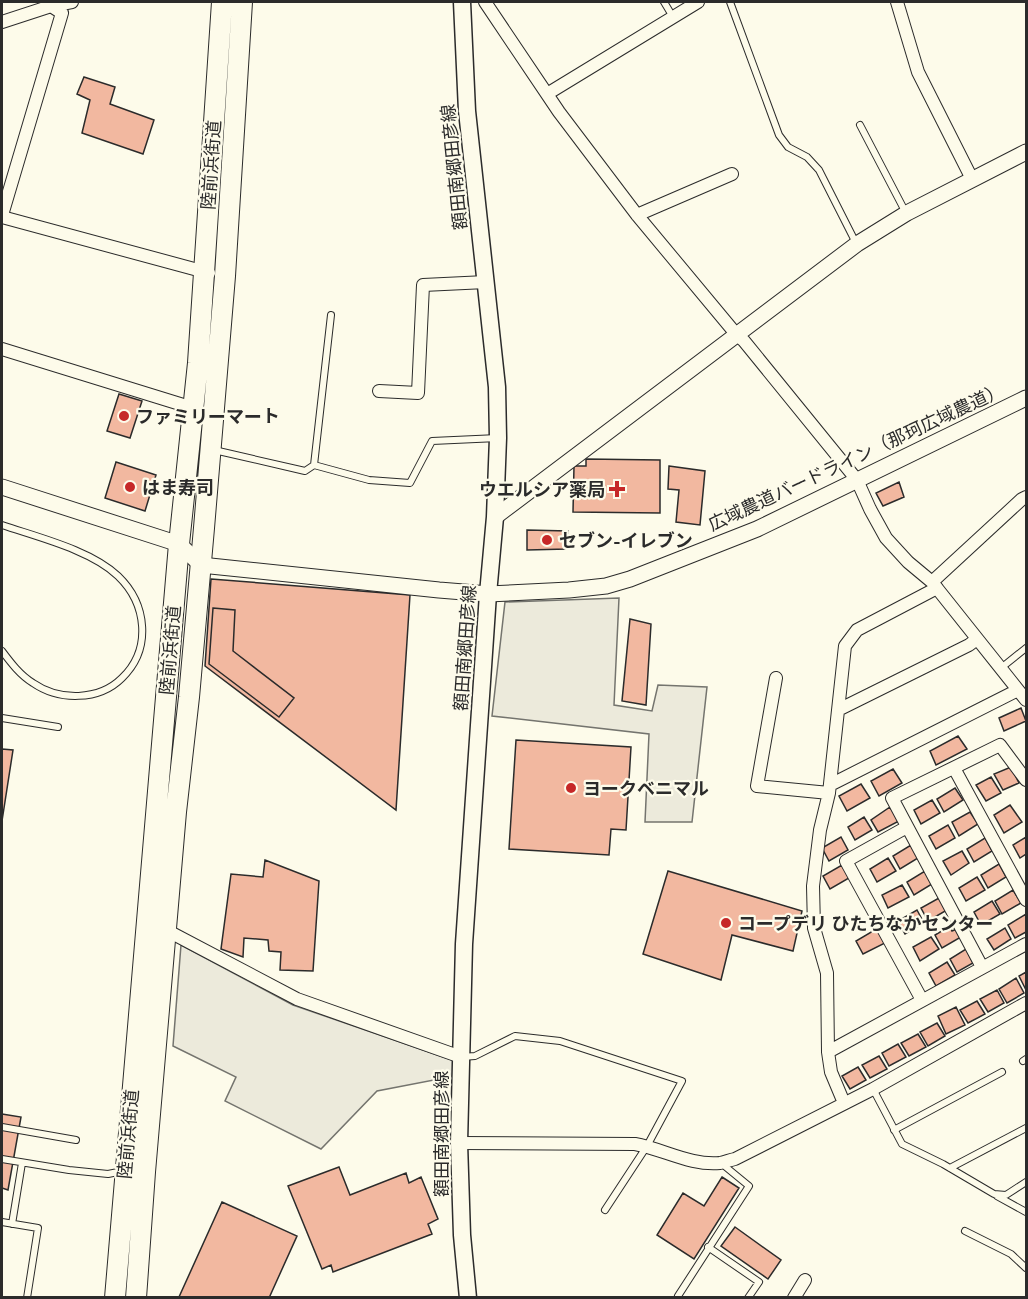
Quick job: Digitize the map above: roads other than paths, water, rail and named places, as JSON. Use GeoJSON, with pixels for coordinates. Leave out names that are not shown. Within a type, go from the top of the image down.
{"type":"FeatureCollection","features":[{"type":"Feature","properties":{"kind":"highway","name":"陸前浜街道"},"geometry":{"type":"LineString","coordinates":[[136,1298],[135,1171],[179,544],[204,272],[222,2]]}},
{"type":"Feature","properties":{"kind":"highway","name":"陸前浜街道"},"geometry":{"type":"LineString","coordinates":[[115,1298],[135,1171],[166,930],[189,697],[225,276],[242,2]]}},
{"type":"Feature","properties":{"kind":"main road","name":"額田南郷田彦線"},"geometry":{"type":"LineString","coordinates":[[462,2],[466,111],[498,387],[495,517],[464,944],[459,1143],[462,1235],[468,1298]]}},
{"type":"Feature","properties":{"kind":"street"},"geometry":{"type":"LineString","coordinates":[[2,22],[50,4],[72,2]]}},
{"type":"Feature","properties":{"kind":"street"},"geometry":{"type":"LineString","coordinates":[[485,2],[559,112],[637,215],[744,341],[857,480],[886,538],[934,585],[1022,695],[830,789],[757,786],[776,678]]}},
{"type":"Feature","properties":{"kind":"street"},"geometry":{"type":"LineString","coordinates":[[547,94],[698,2]]}},
{"type":"Feature","properties":{"kind":"street"},"geometry":{"type":"LineString","coordinates":[[897,2],[918,72],[972,179]]}},
{"type":"Feature","properties":{"kind":"street"},"geometry":{"type":"LineString","coordinates":[[50,4],[62,13],[2,216],[225,276]]}},
{"type":"Feature","properties":{"kind":"street"},"geometry":{"type":"LineString","coordinates":[[495,517],[856,244],[907,213],[1026,152]]}},
{"type":"Feature","properties":{"kind":"street"},"geometry":{"type":"LineString","coordinates":[[637,215],[732,174]]}},
{"type":"Feature","properties":{"kind":"street"},"geometry":{"type":"LineString","coordinates":[[379,391],[418,393],[423,285],[486,282]]}},
{"type":"Feature","properties":{"kind":"street"},"geometry":{"type":"LineString","coordinates":[[2,349],[193,408]]}},
{"type":"Feature","properties":{"kind":"street","name":"広域農道バードライン（那珂広域農道）"},"geometry":{"type":"LineString","coordinates":[[201,565],[488,594],[606,586],[630,579],[757,529],[1026,398]]}},
{"type":"Feature","properties":{"kind":"street"},"geometry":{"type":"LineString","coordinates":[[2,487],[179,544],[201,565]]}},
{"type":"Feature","properties":{"kind":"street"},"geometry":{"type":"LineString","coordinates":[[844,1103],[831,1072],[828,1052],[827,973],[814,928],[813,886],[820,830],[830,789],[845,646],[857,630],[934,585],[1026,497]]}},
{"type":"Feature","properties":{"kind":"street"},"geometry":{"type":"LineString","coordinates":[[838,710],[977,639]]}},
{"type":"Feature","properties":{"kind":"street"},"geometry":{"type":"LineString","coordinates":[[982,968],[892,798],[1000,745],[1026,780]]}},
{"type":"Feature","properties":{"kind":"street"},"geometry":{"type":"LineString","coordinates":[[954,768],[1026,900]]}},
{"type":"Feature","properties":{"kind":"street"},"geometry":{"type":"LineString","coordinates":[[907,827],[846,861],[922,1000]]}},
{"type":"Feature","properties":{"kind":"street"},"geometry":{"type":"LineString","coordinates":[[166,930],[297,999],[461,1057]]}},
{"type":"Feature","properties":{"kind":"street"},"geometry":{"type":"LineString","coordinates":[[828,1052],[1026,944]]}},
{"type":"Feature","properties":{"kind":"street"},"geometry":{"type":"LineString","coordinates":[[459,1143],[635,1144],[689,1160],[720,1163],[735,1159],[873,1089],[1026,1003]]}},
{"type":"Feature","properties":{"kind":"street"},"geometry":{"type":"LineString","coordinates":[[794,1298],[805,1280]]}},
{"type":"Feature","properties":{"kind":"lane"},"geometry":{"type":"LineString","coordinates":[[664,2],[673,17]]}},
{"type":"Feature","properties":{"kind":"lane"},"geometry":{"type":"LineString","coordinates":[[730,2],[778,135],[788,147],[807,157],[819,170],[856,244]]}},
{"type":"Feature","properties":{"kind":"lane"},"geometry":{"type":"LineString","coordinates":[[860,125],[907,213]]}},
{"type":"Feature","properties":{"kind":"lane"},"geometry":{"type":"LineString","coordinates":[[314,465],[331,315]]}},
{"type":"Feature","properties":{"kind":"lane"},"geometry":{"type":"LineString","coordinates":[[210,449],[305,471],[314,465],[369,480],[410,483],[432,441],[498,438]]}},
{"type":"Feature","properties":{"kind":"lane"},"geometry":{"type":"LineString","coordinates":[[2,525],[67,548],[105,566],[128,586],[140,611],[143,625],[140,651],[122,679],[110,687],[82,696],[66,696],[50,692],[35,684],[21,674],[2,651]]}},
{"type":"Feature","properties":{"kind":"lane"},"geometry":{"type":"LineString","coordinates":[[1001,668],[1026,648]]}},
{"type":"Feature","properties":{"kind":"lane"},"geometry":{"type":"LineString","coordinates":[[2,718],[58,728]]}},
{"type":"Feature","properties":{"kind":"lane"},"geometry":{"type":"LineString","coordinates":[[461,1057],[475,1056],[515,1036],[526,1037],[560,1041],[682,1082],[647,1146],[605,1210]]}},
{"type":"Feature","properties":{"kind":"lane"},"geometry":{"type":"LineString","coordinates":[[894,1130],[1002,1072]]}},
{"type":"Feature","properties":{"kind":"lane"},"geometry":{"type":"LineString","coordinates":[[873,1089],[902,1144],[950,1168],[1026,1212]]}},
{"type":"Feature","properties":{"kind":"lane"},"geometry":{"type":"LineString","coordinates":[[2,1127],[76,1140]]}},
{"type":"Feature","properties":{"kind":"lane"},"geometry":{"type":"LineString","coordinates":[[950,1168],[1026,1128]]}},
{"type":"Feature","properties":{"kind":"lane"},"geometry":{"type":"LineString","coordinates":[[2,1159],[108,1174],[135,1171]]}},
{"type":"Feature","properties":{"kind":"lane"},"geometry":{"type":"LineString","coordinates":[[12,1224],[22,1163]]}},
{"type":"Feature","properties":{"kind":"lane"},"geometry":{"type":"LineString","coordinates":[[678,1296],[749,1186],[720,1163]]}},
{"type":"Feature","properties":{"kind":"lane"},"geometry":{"type":"LineString","coordinates":[[994,1194],[1006,1195],[1026,1182]]}},
{"type":"Feature","properties":{"kind":"lane"},"geometry":{"type":"LineString","coordinates":[[2,1222],[38,1228],[27,1298]]}},
{"type":"Feature","properties":{"kind":"lane"},"geometry":{"type":"LineString","coordinates":[[965,1231],[1011,1254],[1026,1268]]}},
{"type":"Feature","properties":{"kind":"lane"},"geometry":{"type":"LineString","coordinates":[[708,1247],[759,1282],[748,1298]]}},
{"type":"Feature","properties":{"kind":"place","name":"ファミリーマート"},"geometry":{"type":"Point","coordinates":[124,416]}},
{"type":"Feature","properties":{"kind":"place","name":"はま寿司"},"geometry":{"type":"Point","coordinates":[130,487]}},
{"type":"Feature","properties":{"kind":"place","name":"ウエルシア薬局"},"geometry":{"type":"Point","coordinates":[617,489]}},
{"type":"Feature","properties":{"kind":"place","name":"セブン-イレブン"},"geometry":{"type":"Point","coordinates":[547,540]}},
{"type":"Feature","properties":{"kind":"place","name":"ヨークベニマル"},"geometry":{"type":"Point","coordinates":[571,788]}},
{"type":"Feature","properties":{"kind":"place","name":"コープデリ ひたちなかセンター"},"geometry":{"type":"Point","coordinates":[726,923]}}]}
